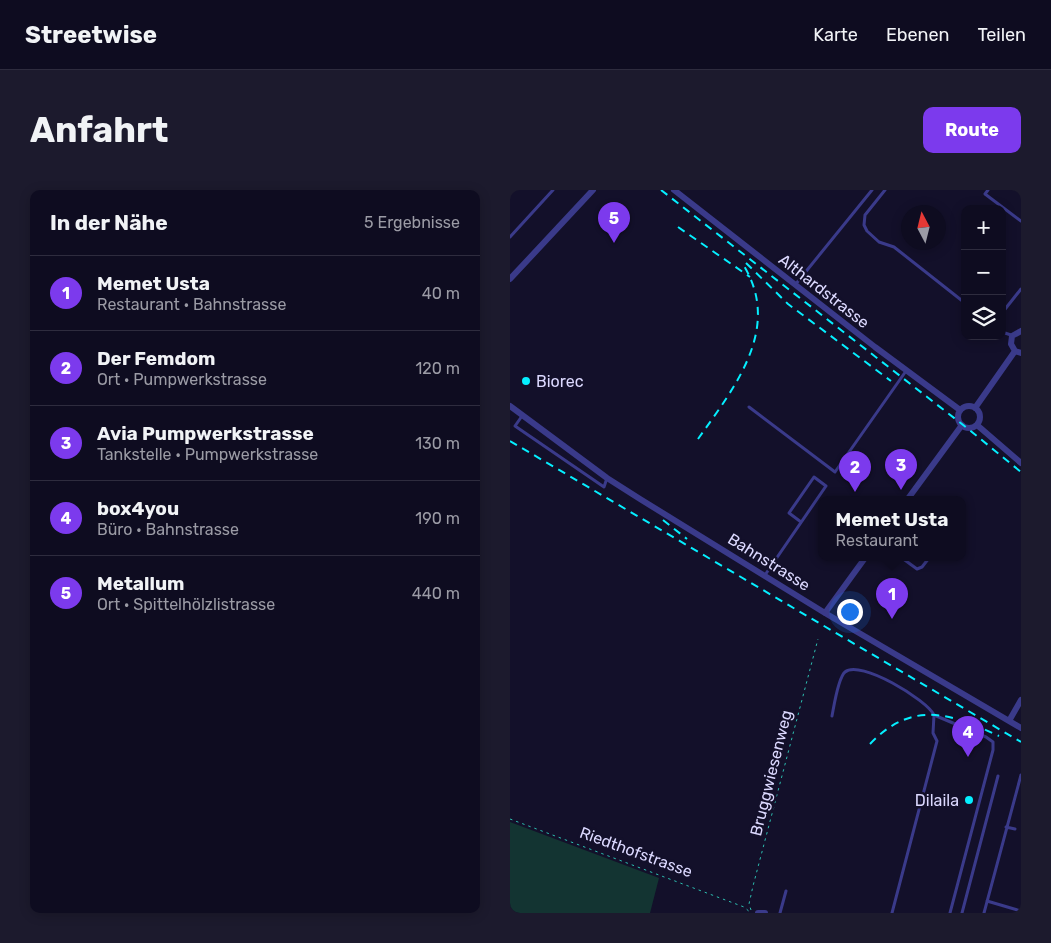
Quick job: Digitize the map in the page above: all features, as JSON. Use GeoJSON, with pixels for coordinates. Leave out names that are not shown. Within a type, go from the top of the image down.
{"type":"FeatureCollection","features":[{"type":"Feature","properties":{"kind":"street"},"geometry":{"type":"LineString","coordinates":[[510,279],[594,190]]}},
{"type":"Feature","properties":{"kind":"street","name":"Althardstrasse"},"geometry":{"type":"LineString","coordinates":[[674,190],[795,286],[960,410]]}},
{"type":"Feature","properties":{"kind":"street"},"geometry":{"type":"LineString","coordinates":[[975,408],[1018,352],[1011,344],[1012,336],[1021,330]]}},
{"type":"Feature","properties":{"kind":"street","name":"Bahnstrasse"},"geometry":{"type":"LineString","coordinates":[[510,406],[607,478],[825,613],[1021,728]]}},
{"type":"Feature","properties":{"kind":"street"},"geometry":{"type":"LineString","coordinates":[[966,406],[975,408],[980,416],[977,425],[971,428],[962,426],[958,419],[960,410],[966,406]]}},
{"type":"Feature","properties":{"kind":"street"},"geometry":{"type":"LineString","coordinates":[[977,425],[1021,463]]}},
{"type":"Feature","properties":{"kind":"street"},"geometry":{"type":"LineString","coordinates":[[910,496],[962,426]]}},
{"type":"Feature","properties":{"kind":"street"},"geometry":{"type":"LineString","coordinates":[[825,613],[863,561]]}},
{"type":"Feature","properties":{"kind":"street"},"geometry":{"type":"LineString","coordinates":[[1009,721],[1021,700]]}},
{"type":"Feature","properties":{"kind":"street"},"geometry":{"type":"LineString","coordinates":[[758,913],[765,913]]}},
{"type":"Feature","properties":{"kind":"lane"},"geometry":{"type":"LineString","coordinates":[[510,237],[553,190]]}},
{"type":"Feature","properties":{"kind":"lane"},"geometry":{"type":"LineString","coordinates":[[795,286],[872,190]]}},
{"type":"Feature","properties":{"kind":"lane"},"geometry":{"type":"LineString","coordinates":[[885,190],[865,215],[864,225],[867,231],[880,242],[894,247],[961,300]]}},
{"type":"Feature","properties":{"kind":"lane"},"geometry":{"type":"LineString","coordinates":[[988,190],[985,194],[1021,221]]}},
{"type":"Feature","properties":{"kind":"lane"},"geometry":{"type":"LineString","coordinates":[[1006,308],[1021,289]]}},
{"type":"Feature","properties":{"kind":"lane"},"geometry":{"type":"LineString","coordinates":[[1006,334],[1012,336]]}},
{"type":"Feature","properties":{"kind":"lane"},"geometry":{"type":"LineString","coordinates":[[749,408],[835,472],[906,371]]}},
{"type":"Feature","properties":{"kind":"lane"},"geometry":{"type":"LineString","coordinates":[[522,416],[515,426],[604,487],[607,478]]}},
{"type":"Feature","properties":{"kind":"lane"},"geometry":{"type":"LineString","coordinates":[[802,522],[790,513],[814,478],[826,486],[819,496]]}},
{"type":"Feature","properties":{"kind":"lane"},"geometry":{"type":"LineString","coordinates":[[765,575],[818,498]]}},
{"type":"Feature","properties":{"kind":"lane"},"geometry":{"type":"LineString","coordinates":[[906,561],[917,569],[922,567],[927,561]]}},
{"type":"Feature","properties":{"kind":"lane"},"geometry":{"type":"LineString","coordinates":[[832,716],[843,674],[853,669],[879,675],[924,704],[932,710],[934,715],[932,733],[938,741],[892,913]]}},
{"type":"Feature","properties":{"kind":"lane"},"geometry":{"type":"LineString","coordinates":[[934,715],[990,739],[994,746],[950,913]]}},
{"type":"Feature","properties":{"kind":"lane"},"geometry":{"type":"LineString","coordinates":[[984,913],[1021,775]]}},
{"type":"Feature","properties":{"kind":"lane"},"geometry":{"type":"LineString","coordinates":[[962,913],[998,776]]}},
{"type":"Feature","properties":{"kind":"lane"},"geometry":{"type":"LineString","coordinates":[[1006,827],[1014,829]]}},
{"type":"Feature","properties":{"kind":"lane"},"geometry":{"type":"LineString","coordinates":[[780,913],[786,891]]}},
{"type":"Feature","properties":{"kind":"lane"},"geometry":{"type":"LineString","coordinates":[[987,901],[1021,911]]}},
{"type":"Feature","properties":{"kind":"path","name":"Bruggwiesenweg"},"geometry":{"type":"LineString","coordinates":[[752,913],[749,904],[753,886],[818,639]]}},
{"type":"Feature","properties":{"kind":"path","name":"Riedthofstrasse"},"geometry":{"type":"LineString","coordinates":[[510,819],[744,907],[752,913]]}},
{"type":"Feature","properties":{"kind":"green space"},"geometry":{"type":"Polygon","coordinates":[[[510,822],[659,878],[650,913],[510,913],[510,822]]]}},
{"type":"Feature","properties":{"kind":"railway"},"geometry":{"type":"LineString","coordinates":[[661,190],[1021,472]]}},
{"type":"Feature","properties":{"kind":"railway"},"geometry":{"type":"LineString","coordinates":[[678,227],[750,277]]}},
{"type":"Feature","properties":{"kind":"railway"},"geometry":{"type":"LineString","coordinates":[[746,263],[788,304],[891,381]]}},
{"type":"Feature","properties":{"kind":"railway"},"geometry":{"type":"LineString","coordinates":[[698,439],[738,378],[749,357],[756,335],[758,312],[754,289],[744,266]]}},
{"type":"Feature","properties":{"kind":"railway"},"geometry":{"type":"LineString","coordinates":[[510,441],[1021,742]]}},
{"type":"Feature","properties":{"kind":"railway"},"geometry":{"type":"LineString","coordinates":[[663,520],[687,539]]}},
{"type":"Feature","properties":{"kind":"railway"},"geometry":{"type":"LineString","coordinates":[[870,744],[886,730],[901,721],[916,716],[932,715],[964,721],[999,736]]}},
{"type":"Feature","properties":{"kind":"place","name":"Metallum"},"geometry":{"type":"Point","coordinates":[614,243]}},
{"type":"Feature","properties":{"kind":"place","name":"Biorec"},"geometry":{"type":"Point","coordinates":[526,381]}},
{"type":"Feature","properties":{"kind":"place","name":"Avia Pumpwerkstrasse"},"geometry":{"type":"Point","coordinates":[901,490]}},
{"type":"Feature","properties":{"kind":"place","name":"Der Femdom"},"geometry":{"type":"Point","coordinates":[855,492]}},
{"type":"Feature","properties":{"kind":"place","name":"Memet Usta"},"geometry":{"type":"Point","coordinates":[892,619]}},
{"type":"Feature","properties":{"kind":"place","name":"box4you"},"geometry":{"type":"Point","coordinates":[968,757]}},
{"type":"Feature","properties":{"kind":"place","name":"Dilaila"},"geometry":{"type":"Point","coordinates":[969,800]}}]}
